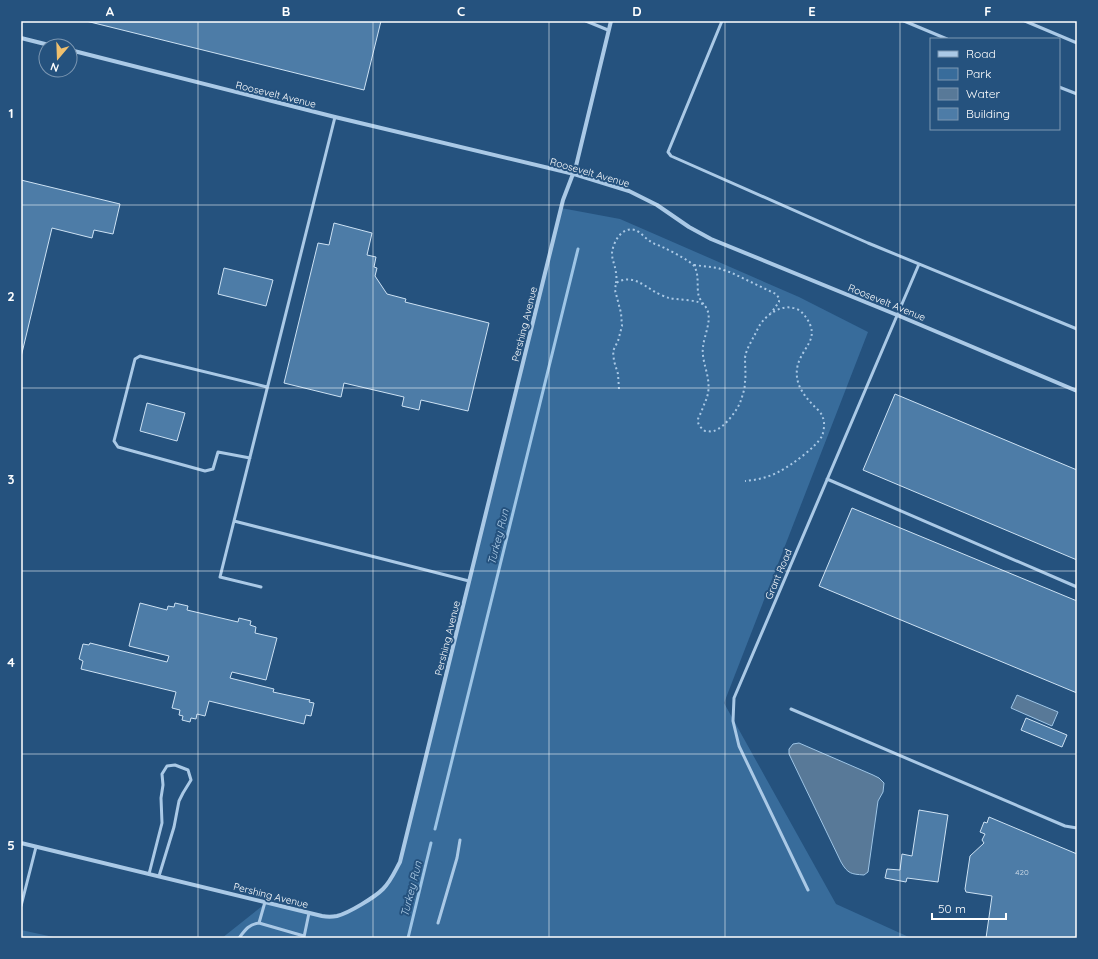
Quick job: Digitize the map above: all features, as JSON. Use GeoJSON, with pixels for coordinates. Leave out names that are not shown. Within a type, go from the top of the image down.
{"type":"FeatureCollection","features":[{"type":"Feature","properties":{"kind":"street","name":"Pershing Avenue"},"geometry":{"type":"LineString","coordinates":[[21,843],[329,917],[338,916],[348,912],[372,898],[383,889],[400,862],[563,200],[574,174],[611,21]]}},
{"type":"Feature","properties":{"kind":"street"},"geometry":{"type":"LineString","coordinates":[[21,38],[38,42]]}},
{"type":"Feature","properties":{"kind":"street","name":"Roosevelt Avenue"},"geometry":{"type":"LineString","coordinates":[[78,52],[335,118],[574,174],[629,191],[657,205],[689,227],[711,239],[898,315],[1077,391]]}},
{"type":"Feature","properties":{"kind":"lane"},"geometry":{"type":"LineString","coordinates":[[586,21],[608,30]]}},
{"type":"Feature","properties":{"kind":"lane"},"geometry":{"type":"LineString","coordinates":[[722,21],[668,152],[671,156],[919,264],[1077,329]]}},
{"type":"Feature","properties":{"kind":"lane"},"geometry":{"type":"LineString","coordinates":[[904,21],[945,38]]}},
{"type":"Feature","properties":{"kind":"lane"},"geometry":{"type":"LineString","coordinates":[[1026,21],[1077,43]]}},
{"type":"Feature","properties":{"kind":"lane"},"geometry":{"type":"LineString","coordinates":[[1060,87],[1077,94]]}},
{"type":"Feature","properties":{"kind":"lane"},"geometry":{"type":"LineString","coordinates":[[262,587],[220,577],[335,118]]}},
{"type":"Feature","properties":{"kind":"lane","name":"Grant Road"},"geometry":{"type":"LineString","coordinates":[[808,890],[739,746],[733,721],[734,698],[919,264]]}},
{"type":"Feature","properties":{"kind":"lane"},"geometry":{"type":"LineString","coordinates":[[250,458],[218,452],[212,469],[204,471],[118,447],[114,441],[135,359],[140,356],[267,387]]}},
{"type":"Feature","properties":{"kind":"lane"},"geometry":{"type":"LineString","coordinates":[[827,479],[1077,587]]}},
{"type":"Feature","properties":{"kind":"lane"},"geometry":{"type":"LineString","coordinates":[[234,521],[469,581]]}},
{"type":"Feature","properties":{"kind":"lane"},"geometry":{"type":"LineString","coordinates":[[791,709],[1065,826],[1077,828]]}},
{"type":"Feature","properties":{"kind":"lane"},"geometry":{"type":"LineString","coordinates":[[150,874],[162,823],[162,774],[167,766],[175,765],[188,770],[191,780],[182,793],[179,801],[174,827],[159,876]]}},
{"type":"Feature","properties":{"kind":"lane"},"geometry":{"type":"LineString","coordinates":[[438,923],[457,858],[460,840]]}},
{"type":"Feature","properties":{"kind":"lane"},"geometry":{"type":"LineString","coordinates":[[21,906],[36,847]]}},
{"type":"Feature","properties":{"kind":"lane"},"geometry":{"type":"LineString","coordinates":[[259,923],[265,902]]}},
{"type":"Feature","properties":{"kind":"lane"},"geometry":{"type":"LineString","coordinates":[[239,938],[247,928],[253,924],[259,923],[304,937],[309,913]]}},
{"type":"Feature","properties":{"kind":"path"},"geometry":{"type":"LineString","coordinates":[[619,389],[618,374],[613,351],[618,341],[622,326],[622,313],[615,290],[616,274],[612,254],[619,234],[626,230],[632,229],[639,231],[643,237],[652,243],[666,248],[694,265],[718,268],[776,294],[779,298],[779,302],[771,314]]}},
{"type":"Feature","properties":{"kind":"path"},"geometry":{"type":"LineString","coordinates":[[694,265],[700,297],[708,312],[708,324],[702,349],[708,380],[708,391],[706,402],[698,419],[699,426],[705,431],[713,432],[721,428],[741,402],[745,382],[745,358],[748,348],[761,322],[771,314],[785,307],[795,308],[804,314],[811,324],[812,338],[802,355],[797,367],[796,375],[798,384],[803,394],[823,417],[824,427],[822,436],[804,455],[780,471],[754,480],[745,481]]}},
{"type":"Feature","properties":{"kind":"path"},"geometry":{"type":"LineString","coordinates":[[616,284],[623,279],[634,280],[668,298],[695,301],[704,305]]}},
{"type":"Feature","properties":{"kind":"green space"},"geometry":{"type":"Polygon","coordinates":[[[561,208],[620,219],[799,297],[868,332],[724,703],[836,904],[911,938],[222,938],[266,903],[329,917],[348,912],[383,889],[400,862],[561,208]]]}},
{"type":"Feature","properties":{"kind":"green space"},"geometry":{"type":"Polygon","coordinates":[[[21,930],[58,938],[21,938],[21,930]]]}},
{"type":"Feature","properties":{"kind":"water"},"geometry":{"type":"Polygon","coordinates":[[[1017,695],[1058,712],[1052,726],[1011,708],[1017,695]]]}},
{"type":"Feature","properties":{"kind":"water"},"geometry":{"type":"Polygon","coordinates":[[[799,743],[873,775],[884,783],[883,792],[878,801],[868,872],[864,875],[850,873],[841,862],[789,754],[789,749],[793,744],[799,743]]]}},
{"type":"Feature","properties":{"kind":"building"},"geometry":{"type":"Polygon","coordinates":[[[86,21],[381,21],[364,90],[86,21]]]}},
{"type":"Feature","properties":{"kind":"building"},"geometry":{"type":"Polygon","coordinates":[[[21,180],[120,204],[113,234],[94,230],[92,238],[52,228],[21,357],[21,180]]]}},
{"type":"Feature","properties":{"kind":"building"},"geometry":{"type":"Polygon","coordinates":[[[334,223],[372,233],[367,255],[376,257],[374,267],[377,268],[375,276],[387,294],[406,299],[405,302],[489,323],[468,411],[421,400],[419,410],[402,406],[404,397],[344,383],[341,397],[284,383],[318,243],[329,245],[334,223]]]}},
{"type":"Feature","properties":{"kind":"building"},"geometry":{"type":"Polygon","coordinates":[[[224,268],[273,280],[266,306],[218,294],[224,268]]]}},
{"type":"Feature","properties":{"kind":"building"},"geometry":{"type":"Polygon","coordinates":[[[895,394],[1077,470],[1077,560],[863,470],[895,394]]]}},
{"type":"Feature","properties":{"kind":"building"},"geometry":{"type":"Polygon","coordinates":[[[147,403],[185,413],[177,441],[140,431],[147,403]]]}},
{"type":"Feature","properties":{"kind":"building"},"geometry":{"type":"Polygon","coordinates":[[[852,508],[1077,601],[1077,693],[819,586],[852,508]]]}},
{"type":"Feature","properties":{"kind":"building"},"geometry":{"type":"Polygon","coordinates":[[[140,603],[167,610],[168,606],[174,607],[175,603],[188,606],[187,610],[238,622],[239,618],[251,621],[250,625],[256,627],[255,633],[277,638],[266,680],[232,672],[230,678],[274,689],[273,692],[310,700],[309,702],[314,703],[311,716],[306,715],[304,724],[209,701],[205,716],[197,714],[196,719],[191,718],[190,722],[182,720],[183,716],[179,715],[180,710],[172,708],[176,692],[81,669],[83,661],[79,659],[83,644],[89,645],[90,643],[167,662],[169,656],[129,646],[140,603]]]}},
{"type":"Feature","properties":{"kind":"building"},"geometry":{"type":"Polygon","coordinates":[[[1026,718],[1067,735],[1062,747],[1021,730],[1026,718]]]}},
{"type":"Feature","properties":{"kind":"building"},"geometry":{"type":"Polygon","coordinates":[[[919,810],[948,815],[938,882],[907,878],[906,882],[885,878],[887,869],[900,870],[902,854],[912,856],[919,810]]]}},
{"type":"Feature","properties":{"kind":"building"},"geometry":{"type":"Polygon","coordinates":[[[989,817],[1077,854],[1077,938],[986,938],[992,896],[966,892],[965,889],[970,856],[984,843],[982,840],[985,834],[980,832],[984,822],[987,823],[989,817]]]}},
{"type":"Feature","properties":{"kind":"waterway","name":"Turkey Run"},"geometry":{"type":"LineString","coordinates":[[435,829],[578,249]]}},
{"type":"Feature","properties":{"kind":"waterway","name":"Turkey Run"},"geometry":{"type":"LineString","coordinates":[[408,938],[431,843]]}}]}
